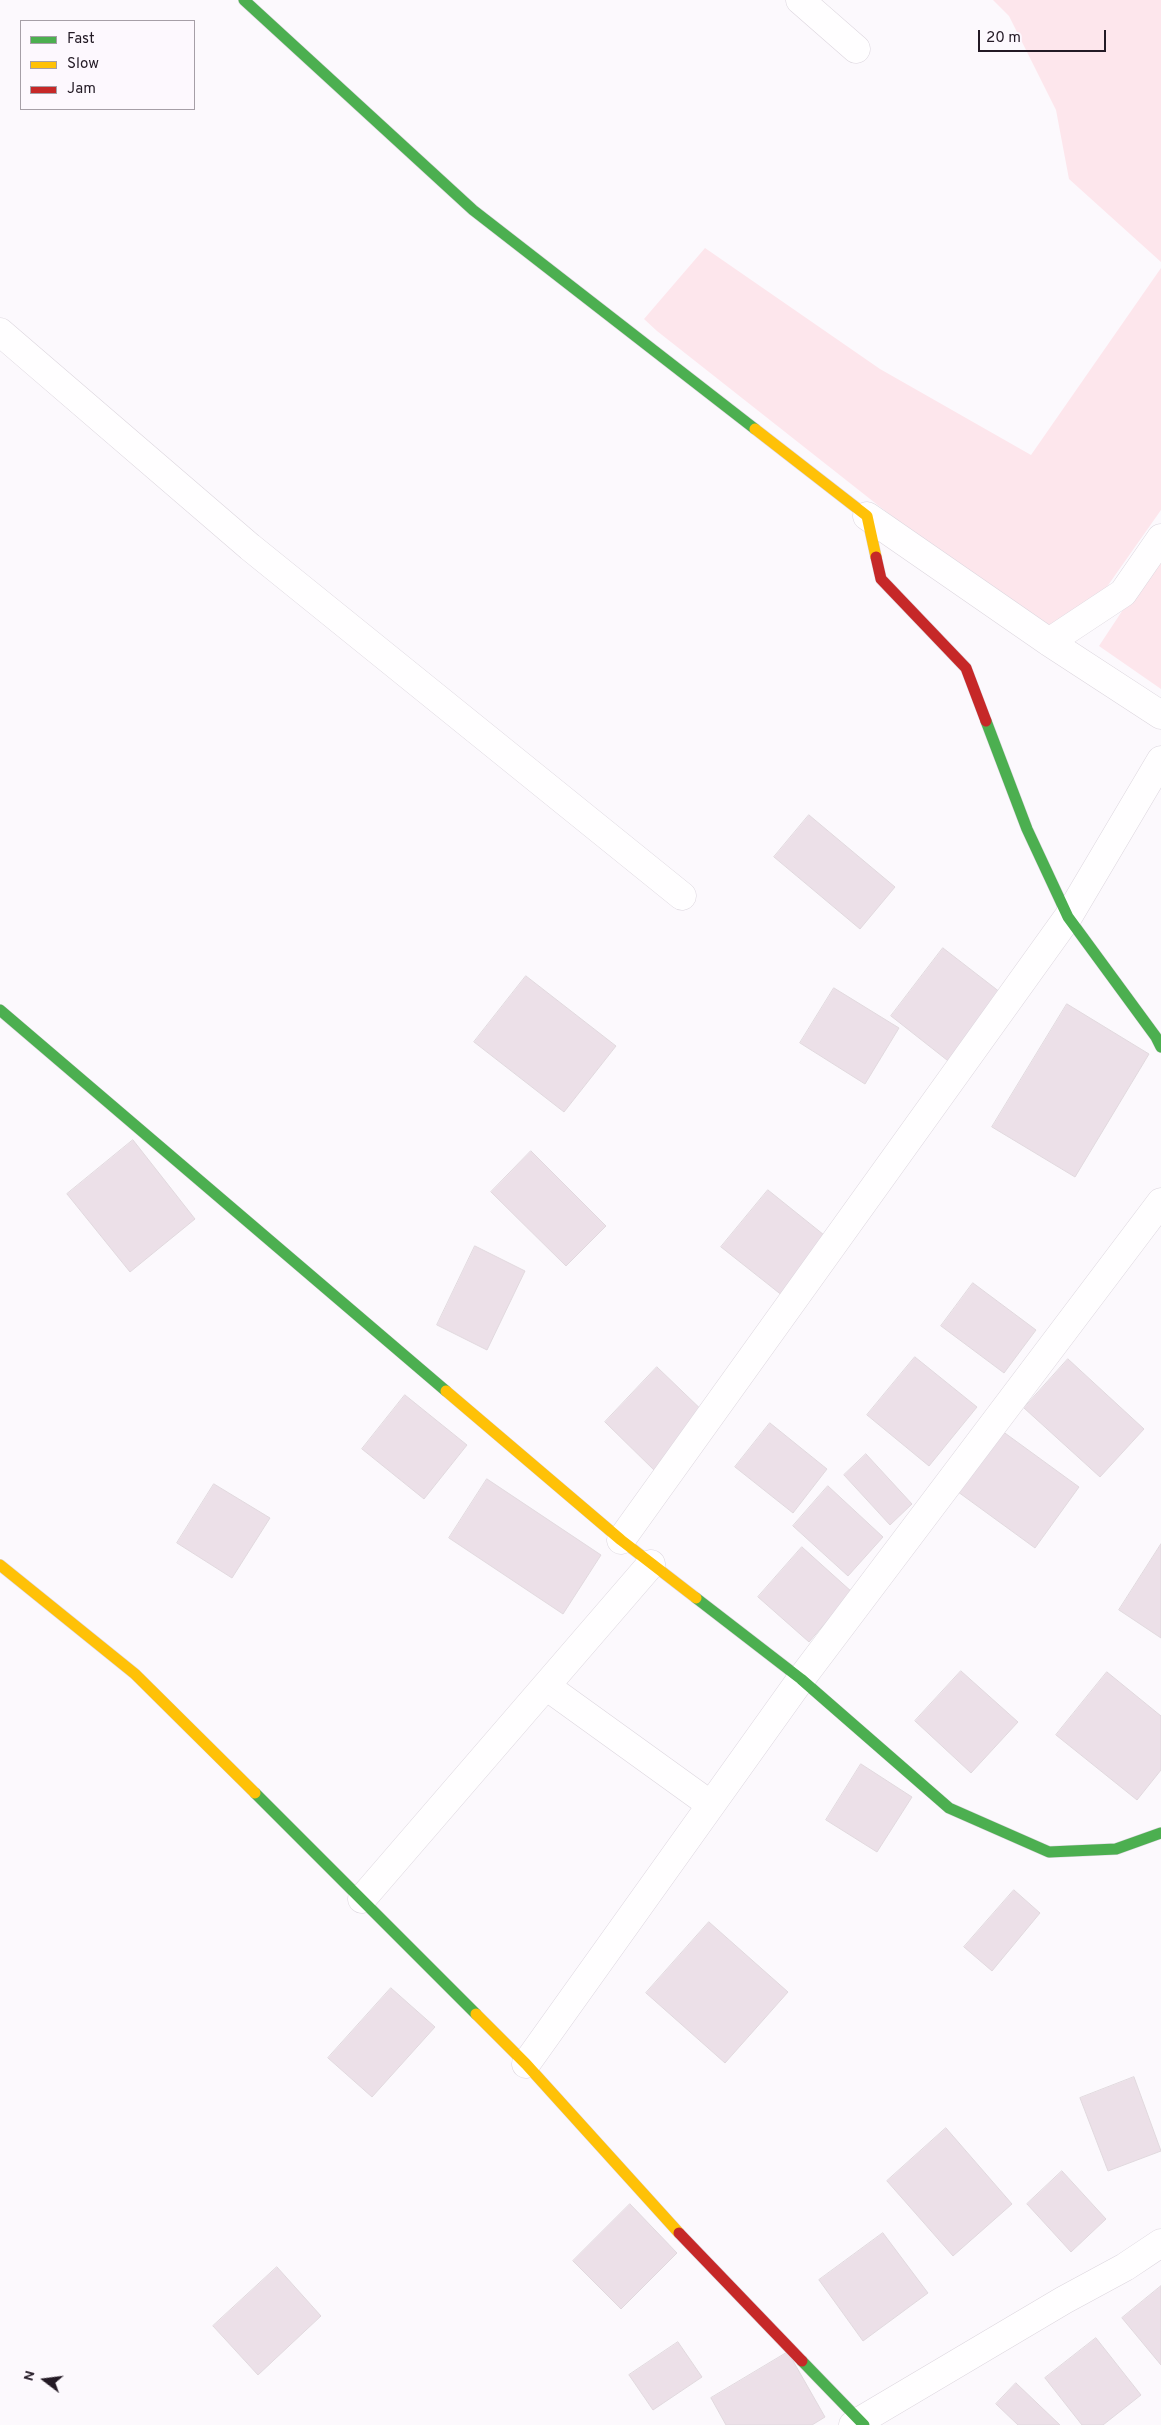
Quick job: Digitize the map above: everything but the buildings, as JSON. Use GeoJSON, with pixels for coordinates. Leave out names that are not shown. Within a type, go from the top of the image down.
{"type":"FeatureCollection","features":[{"type":"Feature","properties":{"kind":"street"},"geometry":{"type":"LineString","coordinates":[[244,0],[473,210],[867,516],[1049,642],[1161,714]]}},
{"type":"Feature","properties":{"kind":"street"},"geometry":{"type":"LineString","coordinates":[[800,0],[856,49]]}},
{"type":"Feature","properties":{"kind":"street"},"geometry":{"type":"LineString","coordinates":[[0,332],[250,547],[682,896]]}},
{"type":"Feature","properties":{"kind":"street"},"geometry":{"type":"LineString","coordinates":[[867,516],[881,579],[966,668],[1027,829],[1068,917],[1161,1046]]}},
{"type":"Feature","properties":{"kind":"street"},"geometry":{"type":"LineString","coordinates":[[1049,642],[1123,593],[1161,538]]}},
{"type":"Feature","properties":{"kind":"street"},"geometry":{"type":"LineString","coordinates":[[621,1540],[1068,917],[1161,760]]}},
{"type":"Feature","properties":{"kind":"street"},"geometry":{"type":"LineString","coordinates":[[0,1010],[621,1540],[801,1679],[950,1808],[1050,1852],[1116,1849],[1161,1833]]}},
{"type":"Feature","properties":{"kind":"street"},"geometry":{"type":"LineString","coordinates":[[526,2064],[801,1679],[1161,1202]]}},
{"type":"Feature","properties":{"kind":"street"},"geometry":{"type":"LineString","coordinates":[[362,1899],[651,1564]]}},
{"type":"Feature","properties":{"kind":"street"},"geometry":{"type":"LineString","coordinates":[[0,1565],[134,1674],[362,1899],[526,2064],[666,2220],[859,2424],[1064,2300],[1125,2267],[1161,2243]]}},
{"type":"Feature","properties":{"kind":"street"},"geometry":{"type":"LineString","coordinates":[[546,1686],[711,1805]]}},
{"type":"Feature","properties":{"kind":"shaded area"},"geometry":{"type":"Polygon","coordinates":[[[993,0],[1161,0],[1161,262],[1069,179],[1056,110],[1009,16],[993,0]]]}},
{"type":"Feature","properties":{"kind":"shaded area"},"geometry":{"type":"Polygon","coordinates":[[[705,248],[880,369],[1031,455],[1161,268],[1161,510],[1104,591],[1053,628],[950,562],[657,331],[644,319],[705,248]]]}},
{"type":"Feature","properties":{"kind":"shaded area"},"geometry":{"type":"Polygon","coordinates":[[[1161,552],[1161,689],[1099,646],[1161,552]]]}},
{"type":"Feature","properties":{"kind":"traffic: fast"},"geometry":{"type":"LineString","coordinates":[[244,0],[473,210],[755,429]]}},
{"type":"Feature","properties":{"kind":"traffic: fast"},"geometry":{"type":"LineString","coordinates":[[986,721],[1027,829],[1068,917],[1156,1037],[1161,1047]]}},
{"type":"Feature","properties":{"kind":"traffic: fast"},"geometry":{"type":"LineString","coordinates":[[0,1010],[446,1391]]}},
{"type":"Feature","properties":{"kind":"traffic: fast"},"geometry":{"type":"LineString","coordinates":[[696,1598],[801,1679],[949,1808],[1049,1852],[1116,1849],[1161,1833]]}},
{"type":"Feature","properties":{"kind":"traffic: fast"},"geometry":{"type":"LineString","coordinates":[[255,1793],[476,2014]]}},
{"type":"Feature","properties":{"kind":"traffic: fast"},"geometry":{"type":"LineString","coordinates":[[802,2361],[864,2425]]}},
{"type":"Feature","properties":{"kind":"traffic: slow"},"geometry":{"type":"LineString","coordinates":[[755,429],[867,516],[876,557]]}},
{"type":"Feature","properties":{"kind":"traffic: slow"},"geometry":{"type":"LineString","coordinates":[[446,1391],[621,1540],[696,1598]]}},
{"type":"Feature","properties":{"kind":"traffic: slow"},"geometry":{"type":"LineString","coordinates":[[0,1565],[135,1674],[255,1793]]}},
{"type":"Feature","properties":{"kind":"traffic: slow"},"geometry":{"type":"LineString","coordinates":[[476,2014],[526,2064],[679,2233]]}},
{"type":"Feature","properties":{"kind":"traffic: jam"},"geometry":{"type":"LineString","coordinates":[[876,557],[881,579],[966,668],[986,721]]}},
{"type":"Feature","properties":{"kind":"traffic: jam"},"geometry":{"type":"LineString","coordinates":[[679,2233],[802,2361]]}}]}
